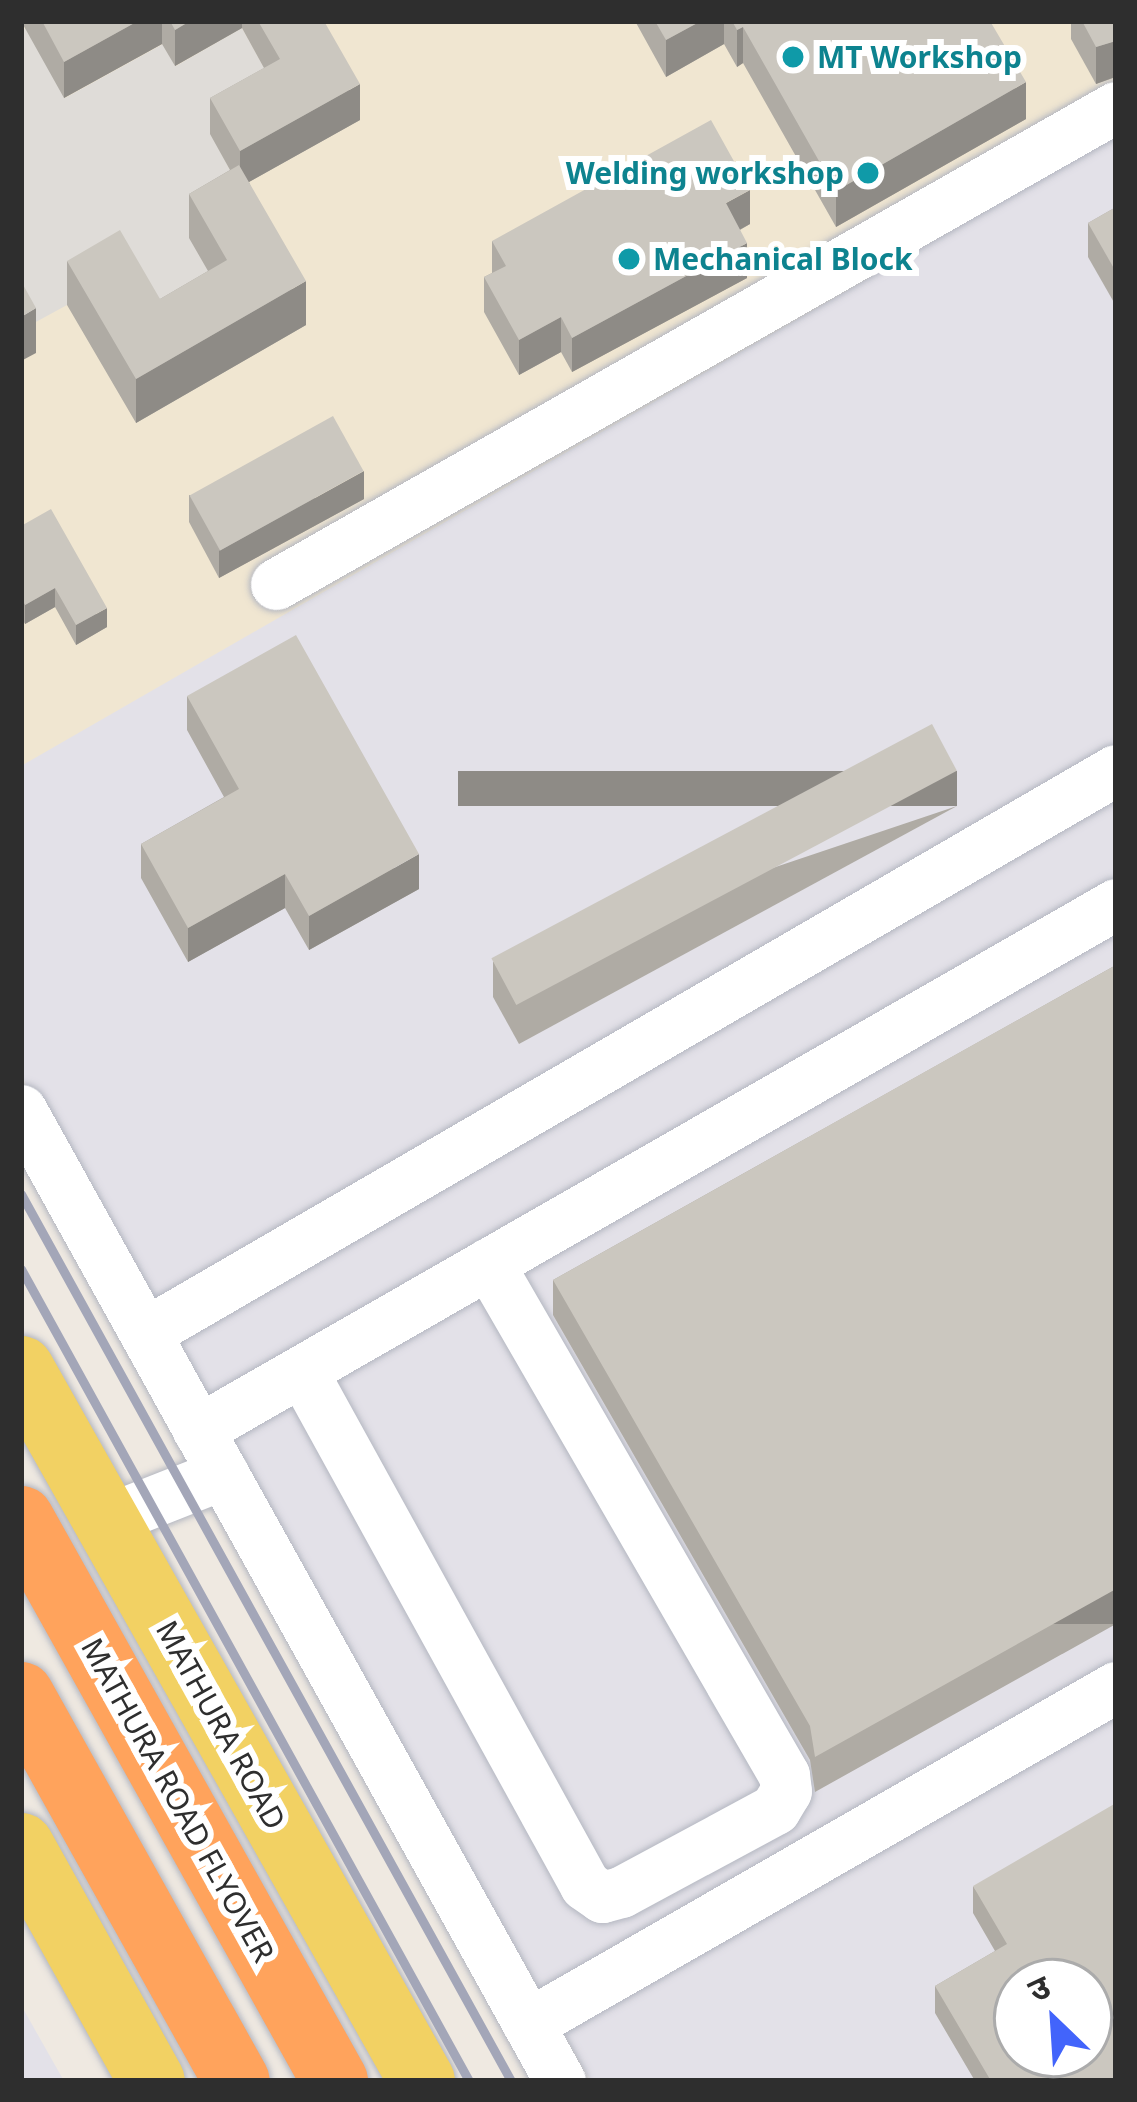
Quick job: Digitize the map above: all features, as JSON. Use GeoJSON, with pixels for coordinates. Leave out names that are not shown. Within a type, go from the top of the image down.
{"type":"FeatureCollection","features":[{"type":"Feature","properties":{"kind":"highway","name":"MATHURA ROAD FLYOVER"},"geometry":{"type":"LineString","coordinates":[[21,1519],[335,2081]]}},
{"type":"Feature","properties":{"kind":"highway"},"geometry":{"type":"LineString","coordinates":[[21,1695],[237,2081]]}},
{"type":"Feature","properties":{"kind":"main road","name":"MATHURA ROAD"},"geometry":{"type":"LineString","coordinates":[[21,1369],[422,2081]]}},
{"type":"Feature","properties":{"kind":"main road"},"geometry":{"type":"LineString","coordinates":[[21,1846],[152,2081]]}},
{"type":"Feature","properties":{"kind":"lane"},"geometry":{"type":"LineString","coordinates":[[276,584],[1116,107]]}},
{"type":"Feature","properties":{"kind":"lane"},"geometry":{"type":"LineString","coordinates":[[145,1333],[1116,770]]}},
{"type":"Feature","properties":{"kind":"lane"},"geometry":{"type":"LineString","coordinates":[[199,1430],[1116,904]]}},
{"type":"Feature","properties":{"kind":"lane"},"geometry":{"type":"LineString","coordinates":[[21,1110],[560,2081]]}},
{"type":"Feature","properties":{"kind":"lane"},"geometry":{"type":"LineString","coordinates":[[302,1371],[585,1885],[602,1897],[621,1892],[775,1809],[786,1791],[784,1774],[488,1263]]}},
{"type":"Feature","properties":{"kind":"lane"},"geometry":{"type":"LineString","coordinates":[[106,1520],[223,1474]]}},
{"type":"Feature","properties":{"kind":"lane"},"geometry":{"type":"LineString","coordinates":[[528,2024],[1116,1687]]}},
{"type":"Feature","properties":{"kind":"shaded area"},"geometry":{"type":"Polygon","coordinates":[[[21,21],[1116,21],[1116,2081],[591,2081],[21,1075],[21,21]]]}},
{"type":"Feature","properties":{"kind":"shaded area"},"geometry":{"type":"Polygon","coordinates":[[[21,21],[1116,21],[1116,136],[21,766],[21,21]]]}},
{"type":"Feature","properties":{"kind":"shaded area"},"geometry":{"type":"Polygon","coordinates":[[[26,28],[65,98],[163,44],[176,66],[242,28],[280,96],[211,134],[248,204],[227,304],[67,305],[23,329],[21,31],[26,28]]]}},
{"type":"Feature","properties":{"kind":"shaded area"},"geometry":{"type":"Polygon","coordinates":[[[21,2005],[64,2081],[21,2081],[21,2005]]]}},
{"type":"Feature","properties":{"kind":"building"},"geometry":{"type":"Polygon","coordinates":[[[42,21],[138,21],[64,62],[42,21]]]}},
{"type":"Feature","properties":{"kind":"building"},"geometry":{"type":"Polygon","coordinates":[[[258,21],[324,21],[360,84],[240,151],[210,98],[280,59],[258,21]]]}},
{"type":"Feature","properties":{"kind":"building"},"geometry":{"type":"Polygon","coordinates":[[[655,21],[701,21],[666,40],[655,21]]]}},
{"type":"Feature","properties":{"kind":"building","name":"Welding workshop"},"geometry":{"type":"Polygon","coordinates":[[[732,21],[990,21],[1026,82],[836,191],[743,27],[737,30],[732,21]]]}},
{"type":"Feature","properties":{"kind":"building"},"geometry":{"type":"Polygon","coordinates":[[[1082,21],[1116,21],[1116,41],[1096,47],[1082,21]]]}},
{"type":"Feature","properties":{"kind":"building","name":"Mechanical Block"},"geometry":{"type":"Polygon","coordinates":[[[711,120],[750,190],[726,203],[747,243],[572,338],[561,317],[519,340],[484,277],[506,266],[492,241],[711,120]]]}},
{"type":"Feature","properties":{"kind":"building"},"geometry":{"type":"Polygon","coordinates":[[[239,165],[306,281],[136,379],[67,261],[120,230],[160,299],[227,260],[189,194],[239,165]]]}},
{"type":"Feature","properties":{"kind":"building"},"geometry":{"type":"Polygon","coordinates":[[[1116,207],[1116,272],[1088,223],[1116,207]]]}},
{"type":"Feature","properties":{"kind":"building"},"geometry":{"type":"Polygon","coordinates":[[[21,281],[36,308],[21,317],[21,281]]]}},
{"type":"Feature","properties":{"kind":"building"},"geometry":{"type":"Polygon","coordinates":[[[333,416],[364,471],[220,551],[190,496],[333,416]]]}},
{"type":"Feature","properties":{"kind":"building"},"geometry":{"type":"Polygon","coordinates":[[[51,509],[107,608],[76,625],[55,588],[25,605],[21,597],[21,526],[51,509]]]}},
{"type":"Feature","properties":{"kind":"building"},"geometry":{"type":"Polygon","coordinates":[[[296,635],[419,854],[309,916],[285,874],[188,928],[141,844],[239,789],[187,696],[296,635]]]}},
{"type":"Feature","properties":{"kind":"building"},"geometry":{"type":"Polygon","coordinates":[[[932,724],[957,771],[516,1005],[491,958],[932,724]]]}},
{"type":"Feature","properties":{"kind":"building"},"geometry":{"type":"Polygon","coordinates":[[[1116,965],[1116,1589],[815,1757],[810,1726],[553,1280],[1116,965]]]}},
{"type":"Feature","properties":{"kind":"building"},"geometry":{"type":"Polygon","coordinates":[[[1116,1803],[1116,2081],[991,2081],[935,1986],[1007,1944],[973,1886],[1116,1803]]]}},
{"type":"Feature","properties":{"kind":"railway"},"geometry":{"type":"LineString","coordinates":[[21,1194],[511,2081]]}},
{"type":"Feature","properties":{"kind":"railway"},"geometry":{"type":"LineString","coordinates":[[21,1269],[469,2081]]}},
{"type":"Feature","properties":{"kind":"place","name":"MT Workshop"},"geometry":{"type":"Point","coordinates":[793,57]}},
{"type":"Feature","properties":{"kind":"place","name":"Welding workshop"},"geometry":{"type":"Point","coordinates":[868,173]}},
{"type":"Feature","properties":{"kind":"place","name":"Mechanical Block"},"geometry":{"type":"Point","coordinates":[629,259]}}]}
